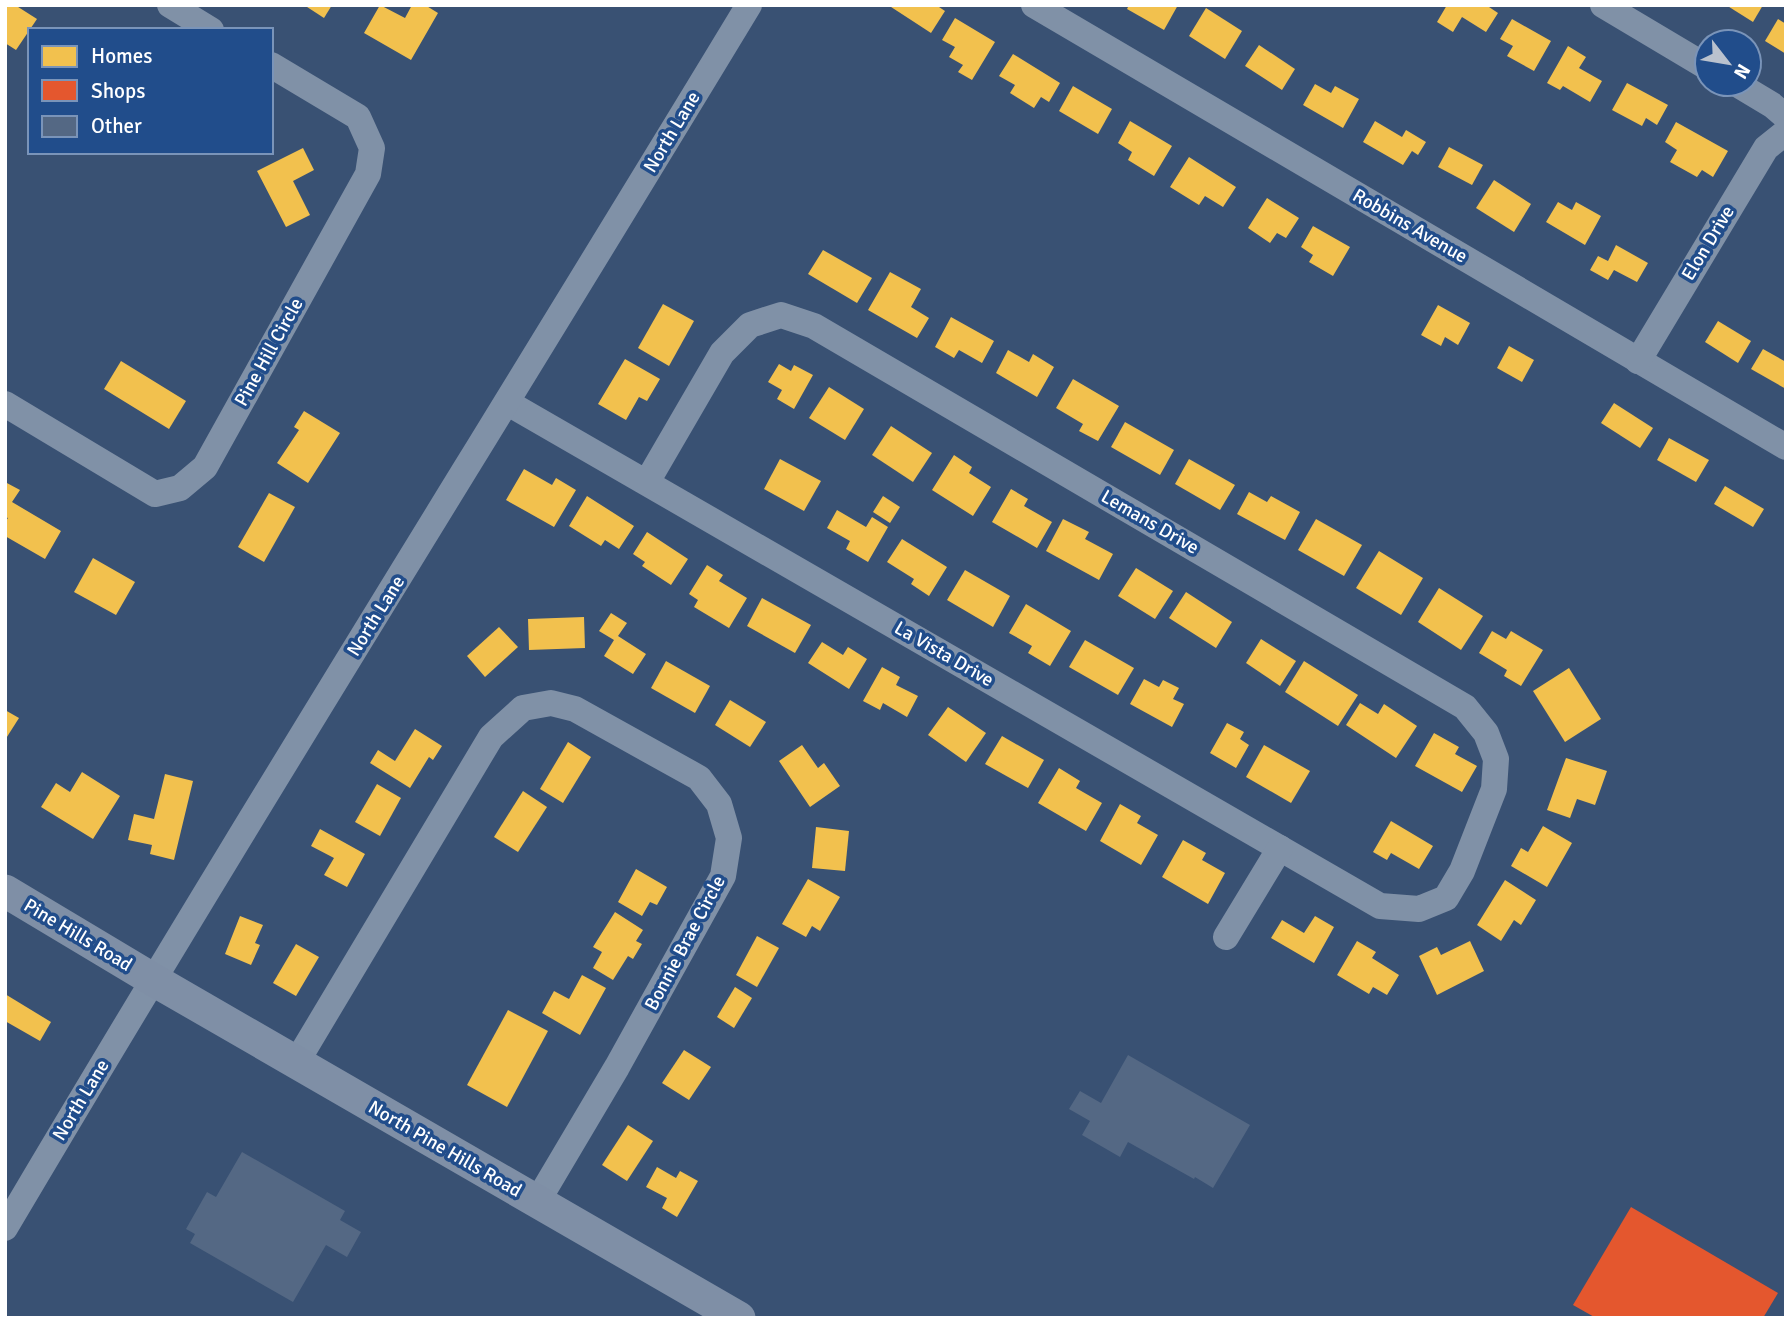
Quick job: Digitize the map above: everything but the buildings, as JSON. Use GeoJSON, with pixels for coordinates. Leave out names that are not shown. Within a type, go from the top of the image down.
{"type":"FeatureCollection","features":[{"type":"Feature","properties":{"kind":"main road","name":"Pine Hills Road"},"geometry":{"type":"LineString","coordinates":[[5,891],[152,979]]}},
{"type":"Feature","properties":{"kind":"main road","name":"North Pine Hills Road"},"geometry":{"type":"LineString","coordinates":[[152,979],[739,1318]]}},
{"type":"Feature","properties":{"kind":"street"},"geometry":{"type":"LineString","coordinates":[[170,5],[208,28]]}},
{"type":"Feature","properties":{"kind":"street","name":"North Lane"},"geometry":{"type":"LineString","coordinates":[[5,1228],[152,979],[508,403],[749,5]]}},
{"type":"Feature","properties":{"kind":"street","name":"Robbins Avenue"},"geometry":{"type":"LineString","coordinates":[[1034,5],[1786,447]]}},
{"type":"Feature","properties":{"kind":"street"},"geometry":{"type":"LineString","coordinates":[[1603,5],[1693,59]]}},
{"type":"Feature","properties":{"kind":"street","name":"Pine Hill Circle"},"geometry":{"type":"LineString","coordinates":[[5,404],[155,494],[180,488],[205,467],[368,174],[372,148],[358,117],[273,66]]}},
{"type":"Feature","properties":{"kind":"street"},"geometry":{"type":"LineString","coordinates":[[1760,98],[1786,117]]}},
{"type":"Feature","properties":{"kind":"street","name":"Elon Drive"},"geometry":{"type":"LineString","coordinates":[[1638,360],[1766,148],[1786,132]]}},
{"type":"Feature","properties":{"kind":"street","name":"Lemans Drive"},"geometry":{"type":"LineString","coordinates":[[647,482],[722,353],[750,325],[781,315],[814,326],[1465,707],[1486,733],[1496,759],[1494,789],[1462,871],[1446,898],[1419,909],[1380,906]]}},
{"type":"Feature","properties":{"kind":"street","name":"La Vista Drive"},"geometry":{"type":"LineString","coordinates":[[508,403],[1380,906]]}},
{"type":"Feature","properties":{"kind":"street","name":"Bonnie Brae Circle"},"geometry":{"type":"LineString","coordinates":[[296,1063],[491,737],[523,708],[551,703],[575,709],[699,778],[719,804],[729,838],[723,876],[617,1067],[537,1202]]}},
{"type":"Feature","properties":{"kind":"street"},"geometry":{"type":"LineString","coordinates":[[1226,937],[1280,848]]}}]}
